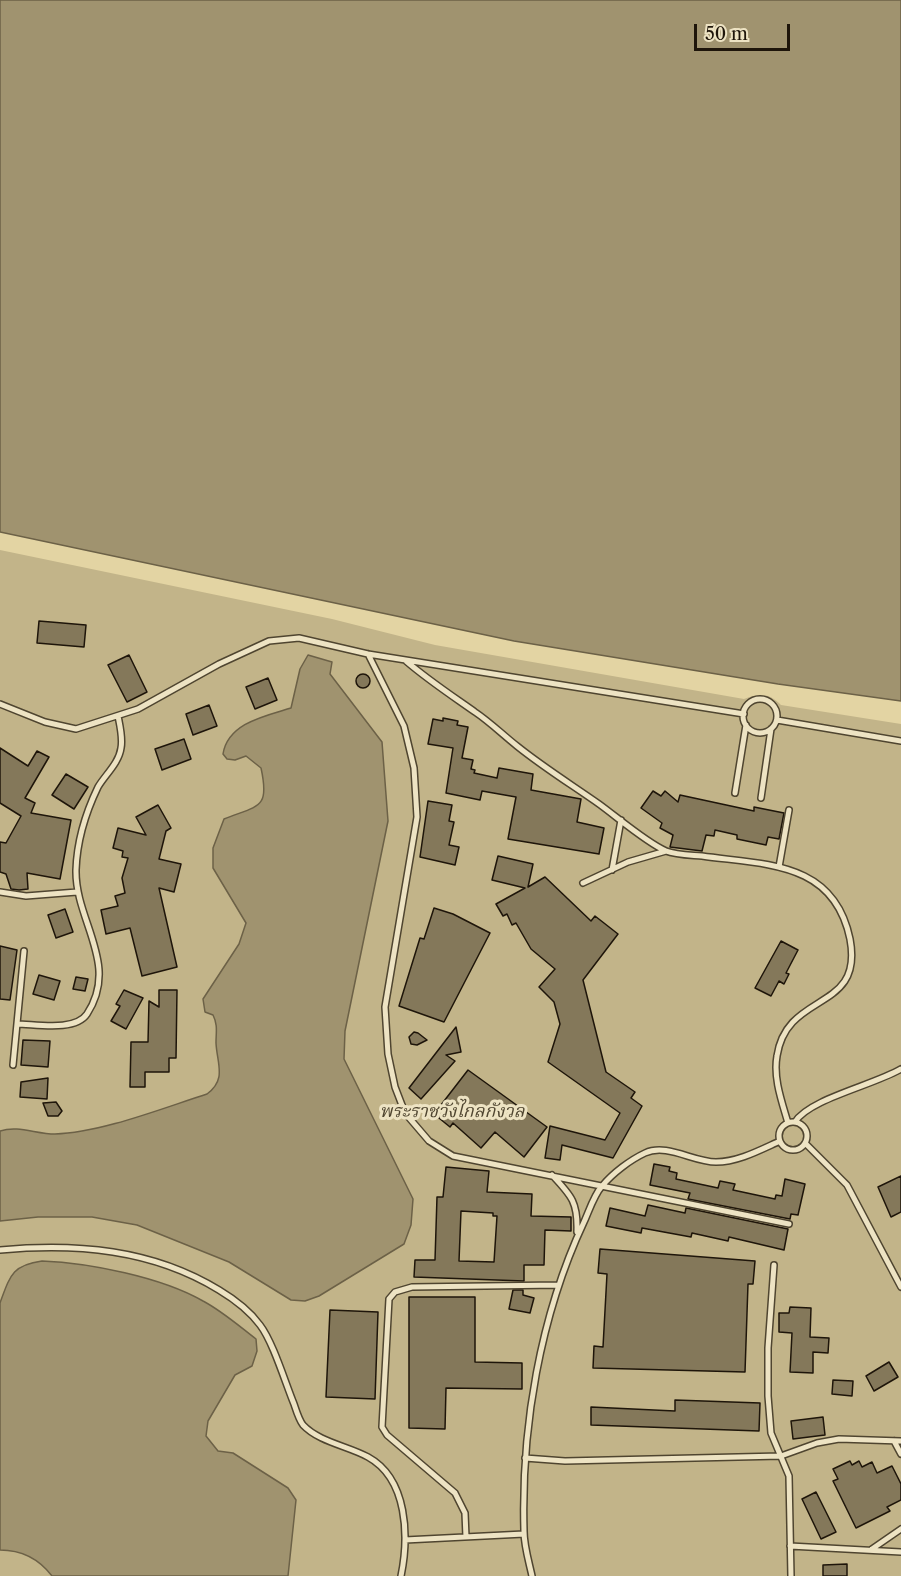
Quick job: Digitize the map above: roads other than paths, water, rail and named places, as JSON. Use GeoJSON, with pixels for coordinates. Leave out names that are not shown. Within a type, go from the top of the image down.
{"type":"FeatureCollection","features":[{"type":"Feature","properties":{"kind":"lane"},"geometry":{"type":"LineString","coordinates":[[0,704],[45,722],[76,729],[118,716],[269,641],[299,638],[368,654],[744,714]]}},
{"type":"Feature","properties":{"kind":"lane"},"geometry":{"type":"LineString","coordinates":[[368,654],[405,726],[415,788],[417,817],[385,1007],[388,1054],[395,1087],[405,1113],[429,1141],[453,1156],[789,1224]]}},
{"type":"Feature","properties":{"kind":"lane"},"geometry":{"type":"LineString","coordinates":[[405,660],[433,685],[476,712],[519,747],[666,851]]}},
{"type":"Feature","properties":{"kind":"lane"},"geometry":{"type":"LineString","coordinates":[[735,794],[746,725],[744,714],[750,702],[762,699],[772,704],[777,720]]}},
{"type":"Feature","properties":{"kind":"lane"},"geometry":{"type":"LineString","coordinates":[[17,1024],[71,1024],[85,1017],[97,997],[100,982],[96,945],[77,892],[79,835],[99,787],[121,750],[118,716]]}},
{"type":"Feature","properties":{"kind":"lane"},"geometry":{"type":"LineString","coordinates":[[761,798],[771,729],[777,720]]}},
{"type":"Feature","properties":{"kind":"lane"},"geometry":{"type":"LineString","coordinates":[[777,720],[901,741]]}},
{"type":"Feature","properties":{"kind":"lane"},"geometry":{"type":"LineString","coordinates":[[746,725],[759,733],[771,729]]}},
{"type":"Feature","properties":{"kind":"lane"},"geometry":{"type":"LineString","coordinates":[[779,867],[789,810]]}},
{"type":"Feature","properties":{"kind":"lane"},"geometry":{"type":"LineString","coordinates":[[612,870],[621,820]]}},
{"type":"Feature","properties":{"kind":"lane"},"geometry":{"type":"LineString","coordinates":[[583,883],[628,862],[666,851],[779,867],[799,873],[824,887],[838,905],[850,939],[851,963],[846,982],[834,994],[801,1011],[780,1040],[776,1058],[777,1076],[791,1122]]}},
{"type":"Feature","properties":{"kind":"lane"},"geometry":{"type":"LineString","coordinates":[[0,892],[26,896],[77,892]]}},
{"type":"Feature","properties":{"kind":"lane"},"geometry":{"type":"LineString","coordinates":[[13,1065],[24,951]]}},
{"type":"Feature","properties":{"kind":"lane"},"geometry":{"type":"LineString","coordinates":[[805,1143],[792,1150],[784,1147],[780,1141],[780,1131],[811,1106],[884,1079],[901,1069]]}},
{"type":"Feature","properties":{"kind":"lane"},"geometry":{"type":"LineString","coordinates":[[791,1122],[801,1125],[806,1132],[805,1143]]}},
{"type":"Feature","properties":{"kind":"lane"},"geometry":{"type":"LineString","coordinates":[[532,1576],[524,1534],[525,1458],[532,1401],[558,1285],[577,1237],[601,1187],[631,1161],[648,1152],[658,1150],[715,1162],[741,1158],[780,1141]]}},
{"type":"Feature","properties":{"kind":"lane"},"geometry":{"type":"LineString","coordinates":[[805,1143],[847,1185],[901,1287]]}},
{"type":"Feature","properties":{"kind":"lane"},"geometry":{"type":"LineString","coordinates":[[552,1175],[573,1198],[578,1212],[577,1237]]}},
{"type":"Feature","properties":{"kind":"lane"},"geometry":{"type":"LineString","coordinates":[[0,1250],[46,1245],[99,1248],[130,1254],[186,1273],[240,1303],[261,1325],[302,1424],[320,1436],[370,1458],[390,1478],[404,1515],[405,1540],[401,1576]]}},
{"type":"Feature","properties":{"kind":"lane"},"geometry":{"type":"LineString","coordinates":[[774,1265],[768,1348],[768,1396],[771,1433],[789,1476],[791,1576]]}},
{"type":"Feature","properties":{"kind":"lane"},"geometry":{"type":"LineString","coordinates":[[463,1537],[465,1513],[455,1493],[387,1435],[382,1427],[389,1299],[395,1292],[412,1287],[558,1285]]}},
{"type":"Feature","properties":{"kind":"lane"},"geometry":{"type":"LineString","coordinates":[[525,1458],[565,1461],[781,1456],[817,1443],[839,1439],[898,1441],[901,1454]]}},
{"type":"Feature","properties":{"kind":"lane"},"geometry":{"type":"LineString","coordinates":[[872,1549],[901,1529]]}},
{"type":"Feature","properties":{"kind":"lane"},"geometry":{"type":"LineString","coordinates":[[405,1540],[524,1534]]}},
{"type":"Feature","properties":{"kind":"lane"},"geometry":{"type":"LineString","coordinates":[[790,1546],[901,1552]]}},
{"type":"Feature","properties":{"kind":"park label","name":"พระราชวังไกลกังวล"},"geometry":{"type":"Point","coordinates":[452,1112]}}]}
